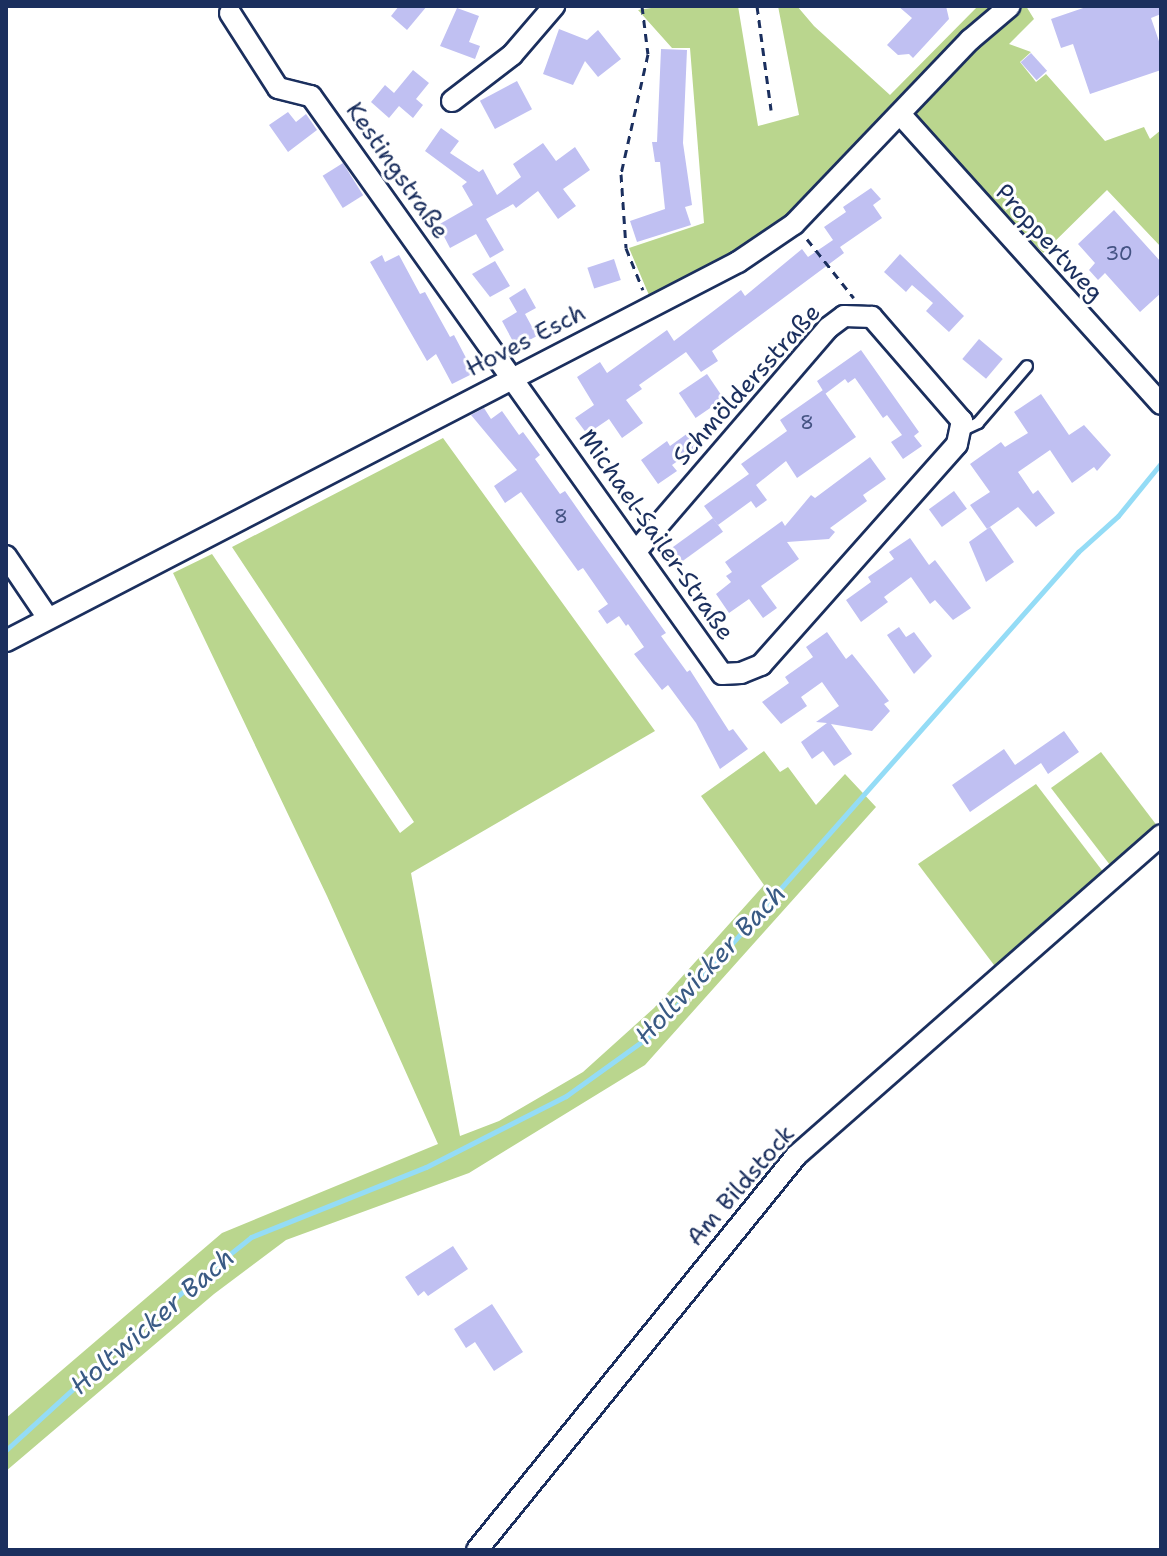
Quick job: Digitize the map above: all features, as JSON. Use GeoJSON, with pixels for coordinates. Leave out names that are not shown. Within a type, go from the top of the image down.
{"type":"FeatureCollection","features":[{"type":"Feature","properties":{"kind":"street"},"geometry":{"type":"LineString","coordinates":[[452,101],[512,55],[554,6]]}},
{"type":"Feature","properties":{"kind":"street","name":"Hoves Esch"},"geometry":{"type":"LineString","coordinates":[[6,641],[738,262],[794,224],[970,40],[1010,6]]}},
{"type":"Feature","properties":{"kind":"street","name":"Kestingstraße"},"geometry":{"type":"LineString","coordinates":[[230,13],[278,88],[311,96],[512,377]]}},
{"type":"Feature","properties":{"kind":"street","name":"Proppertweg"},"geometry":{"type":"LineString","coordinates":[[900,114],[1161,404]]}},
{"type":"Feature","properties":{"kind":"street","name":"Schmöldersstraße"},"geometry":{"type":"LineString","coordinates":[[636,551],[828,328],[844,316],[858,314],[872,317],[955,410],[962,421],[961,431]]}},
{"type":"Feature","properties":{"kind":"street","name":"Michael-Sailer-Straße"},"geometry":{"type":"LineString","coordinates":[[512,377],[722,674],[741,673],[761,665],[957,444],[961,431]]}},
{"type":"Feature","properties":{"kind":"street"},"geometry":{"type":"LineString","coordinates":[[6,556],[48,618]]}},
{"type":"Feature","properties":{"kind":"street","name":"Am Bildstock"},"geometry":{"type":"LineString","coordinates":[[477,1550],[796,1156],[1161,835]]}},
{"type":"Feature","properties":{"kind":"lane"},"geometry":{"type":"LineString","coordinates":[[961,431],[978,423],[1027,366]]}},
{"type":"Feature","properties":{"kind":"path"},"geometry":{"type":"LineString","coordinates":[[642,6],[648,54],[621,174],[626,248],[650,309]]}},
{"type":"Feature","properties":{"kind":"path"},"geometry":{"type":"LineString","coordinates":[[757,6],[771,110]]}},
{"type":"Feature","properties":{"kind":"path"},"geometry":{"type":"LineString","coordinates":[[794,224],[853,293],[858,314]]}},
{"type":"Feature","properties":{"kind":"green space"},"geometry":{"type":"Polygon","coordinates":[[[664,6],[738,6],[758,126],[799,115],[778,6],[797,6],[814,26],[890,95],[978,6],[1026,6],[1034,19],[1009,44],[1031,52],[1020,62],[1036,82],[1046,74],[1105,141],[1144,127],[1150,139],[1161,130],[1161,247],[1107,190],[1043,253],[910,115],[858,174],[803,224],[745,270],[657,314],[629,248],[704,223],[690,48],[672,48],[638,10],[664,6]]]}},
{"type":"Feature","properties":{"kind":"green space"},"geometry":{"type":"Polygon","coordinates":[[[443,438],[655,731],[411,873],[460,1136],[499,1121],[583,1072],[654,1008],[764,885],[701,796],[764,751],[780,772],[788,767],[816,805],[845,774],[876,807],[645,1065],[469,1173],[286,1240],[214,1294],[6,1471],[6,1418],[222,1233],[438,1144],[327,896],[173,573],[212,554],[400,833],[414,822],[232,547],[443,438]]]}},
{"type":"Feature","properties":{"kind":"green space"},"geometry":{"type":"Polygon","coordinates":[[[1101,752],[1158,827],[1121,867],[1110,865],[1051,788],[1101,752]]]}},
{"type":"Feature","properties":{"kind":"green space"},"geometry":{"type":"Polygon","coordinates":[[[1036,784],[1104,873],[1000,973],[918,864],[1036,784]]]}},
{"type":"Feature","properties":{"kind":"building"},"geometry":{"type":"Polygon","coordinates":[[[399,6],[427,6],[407,30],[391,16],[399,6]]]}},
{"type":"Feature","properties":{"kind":"building"},"geometry":{"type":"Polygon","coordinates":[[[898,6],[946,6],[949,19],[913,58],[909,54],[898,55],[887,45],[912,18],[898,6]]]}},
{"type":"Feature","properties":{"kind":"building"},"geometry":{"type":"Polygon","coordinates":[[[1089,6],[1161,6],[1161,14],[1151,18],[1161,47],[1161,70],[1090,94],[1073,44],[1061,48],[1051,19],[1089,6]]]}},
{"type":"Feature","properties":{"kind":"building"},"geometry":{"type":"Polygon","coordinates":[[[457,8],[479,16],[469,42],[480,46],[475,59],[440,46],[457,8]]]}},
{"type":"Feature","properties":{"kind":"building"},"geometry":{"type":"Polygon","coordinates":[[[559,29],[587,40],[598,30],[621,59],[598,77],[585,61],[573,85],[543,74],[559,29]]]}},
{"type":"Feature","properties":{"kind":"building"},"geometry":{"type":"Polygon","coordinates":[[[661,49],[687,50],[683,143],[692,205],[685,207],[691,225],[637,242],[630,221],[665,209],[660,162],[655,162],[652,142],[657,142],[661,49]]]}},
{"type":"Feature","properties":{"kind":"building"},"geometry":{"type":"Polygon","coordinates":[[[1031,53],[1047,71],[1037,80],[1021,62],[1031,53]]]}},
{"type":"Feature","properties":{"kind":"building"},"geometry":{"type":"Polygon","coordinates":[[[413,70],[429,83],[416,99],[423,105],[413,118],[399,106],[389,118],[371,102],[385,85],[394,93],[413,70]]]}},
{"type":"Feature","properties":{"kind":"building"},"geometry":{"type":"Polygon","coordinates":[[[517,81],[532,109],[495,129],[480,101],[517,81]]]}},
{"type":"Feature","properties":{"kind":"building"},"geometry":{"type":"Polygon","coordinates":[[[288,112],[296,122],[306,114],[317,130],[288,152],[269,125],[288,112]]]}},
{"type":"Feature","properties":{"kind":"building"},"geometry":{"type":"Polygon","coordinates":[[[441,128],[459,141],[450,153],[479,172],[483,169],[497,195],[521,177],[513,164],[543,143],[556,161],[575,147],[590,170],[563,189],[576,206],[558,219],[538,191],[516,208],[513,204],[486,219],[504,250],[490,258],[476,234],[450,248],[438,225],[473,205],[462,186],[467,182],[425,151],[441,128]]]}},
{"type":"Feature","properties":{"kind":"building"},"geometry":{"type":"Polygon","coordinates":[[[343,163],[363,195],[343,208],[323,176],[343,163]]]}},
{"type":"Feature","properties":{"kind":"building"},"geometry":{"type":"Polygon","coordinates":[[[871,188],[881,199],[873,205],[882,218],[840,247],[844,253],[712,351],[718,361],[701,372],[686,352],[639,385],[642,389],[626,400],[643,423],[622,438],[609,419],[587,434],[575,418],[594,405],[577,377],[600,362],[607,373],[667,330],[674,341],[741,290],[745,296],[802,249],[808,257],[833,240],[824,227],[846,212],[843,207],[871,188]]]}},
{"type":"Feature","properties":{"kind":"building"},"geometry":{"type":"Polygon","coordinates":[[[1114,210],[1161,262],[1161,293],[1140,312],[1105,273],[1098,280],[1089,270],[1095,263],[1078,244],[1114,210]]]}},
{"type":"Feature","properties":{"kind":"building"},"geometry":{"type":"Polygon","coordinates":[[[900,254],[964,316],[949,332],[926,311],[933,303],[912,285],[906,292],[884,272],[900,254]]]}},
{"type":"Feature","properties":{"kind":"building"},"geometry":{"type":"Polygon","coordinates":[[[382,255],[385,262],[399,255],[420,294],[425,292],[450,337],[454,335],[474,373],[452,384],[436,354],[427,361],[370,262],[382,255]]]}},
{"type":"Feature","properties":{"kind":"building"},"geometry":{"type":"Polygon","coordinates":[[[614,259],[621,280],[594,289],[587,268],[614,259]]]}},
{"type":"Feature","properties":{"kind":"building"},"geometry":{"type":"Polygon","coordinates":[[[495,261],[510,286],[490,297],[472,274],[495,261]]]}},
{"type":"Feature","properties":{"kind":"building"},"geometry":{"type":"Polygon","coordinates":[[[525,288],[536,308],[525,314],[537,336],[516,347],[502,321],[517,312],[509,298],[525,288]]]}},
{"type":"Feature","properties":{"kind":"building"},"geometry":{"type":"Polygon","coordinates":[[[979,339],[1003,359],[986,379],[962,359],[979,339]]]}},
{"type":"Feature","properties":{"kind":"building"},"geometry":{"type":"Polygon","coordinates":[[[861,350],[919,432],[914,436],[922,446],[903,459],[891,442],[902,435],[887,415],[883,418],[855,378],[848,383],[845,379],[825,394],[817,381],[861,350]]]}},
{"type":"Feature","properties":{"kind":"building"},"geometry":{"type":"Polygon","coordinates":[[[707,374],[724,399],[696,418],[679,393],[707,374]]]}},
{"type":"Feature","properties":{"kind":"building"},"geometry":{"type":"Polygon","coordinates":[[[823,390],[856,437],[797,478],[786,461],[756,485],[767,500],[756,508],[751,501],[718,525],[704,506],[749,474],[741,464],[787,431],[780,420],[823,390]]]}},
{"type":"Feature","properties":{"kind":"building"},"geometry":{"type":"Polygon","coordinates":[[[1041,394],[1069,435],[1084,425],[1111,455],[1097,471],[1094,467],[1072,483],[1050,450],[1018,472],[1033,494],[1038,490],[1055,513],[1036,527],[1018,507],[987,529],[970,505],[990,492],[970,464],[1001,442],[1005,447],[1028,433],[1014,412],[1041,394]]]}},
{"type":"Feature","properties":{"kind":"building"},"geometry":{"type":"Polygon","coordinates":[[[484,408],[491,419],[502,411],[519,435],[523,432],[540,455],[535,459],[560,494],[565,491],[666,633],[661,636],[687,672],[690,670],[729,731],[733,729],[748,749],[720,769],[696,723],[668,685],[662,690],[634,654],[644,647],[628,624],[626,626],[619,616],[607,624],[598,611],[608,604],[583,568],[578,571],[521,492],[505,503],[494,486],[517,470],[471,415],[484,408]]]}},
{"type":"Feature","properties":{"kind":"building"},"geometry":{"type":"Polygon","coordinates":[[[688,433],[698,447],[672,465],[677,471],[658,484],[641,460],[667,441],[670,446],[688,433]]]}},
{"type":"Feature","properties":{"kind":"building"},"geometry":{"type":"Polygon","coordinates":[[[870,457],[886,479],[863,495],[867,501],[830,528],[835,532],[829,539],[787,542],[799,559],[761,586],[777,608],[763,618],[749,599],[729,613],[716,594],[731,582],[726,576],[732,572],[725,562],[782,521],[785,526],[811,495],[815,498],[870,457]]]}},
{"type":"Feature","properties":{"kind":"building"},"geometry":{"type":"Polygon","coordinates":[[[954,491],[967,509],[942,527],[929,509],[954,491]]]}},
{"type":"Feature","properties":{"kind":"building"},"geometry":{"type":"Polygon","coordinates":[[[713,518],[723,532],[681,562],[671,549],[713,518]]]}},
{"type":"Feature","properties":{"kind":"building"},"geometry":{"type":"Polygon","coordinates":[[[990,527],[1014,562],[986,582],[969,542],[990,527]]]}},
{"type":"Feature","properties":{"kind":"building"},"geometry":{"type":"Polygon","coordinates":[[[910,538],[929,565],[935,560],[971,608],[953,620],[935,600],[930,604],[911,577],[884,597],[888,602],[861,622],[846,600],[871,582],[868,577],[894,559],[889,552],[910,538]]]}},
{"type":"Feature","properties":{"kind":"building"},"geometry":{"type":"Polygon","coordinates":[[[899,627],[906,637],[914,632],[932,656],[914,674],[887,635],[899,627]]]}},
{"type":"Feature","properties":{"kind":"building"},"geometry":{"type":"Polygon","coordinates":[[[827,632],[846,659],[852,654],[872,679],[889,701],[884,704],[890,711],[872,731],[831,724],[852,754],[834,766],[823,751],[812,759],[801,742],[827,723],[816,722],[839,706],[822,682],[801,697],[807,706],[781,724],[762,702],[789,683],[785,677],[813,657],[806,647],[827,632]]]}},
{"type":"Feature","properties":{"kind":"building"},"geometry":{"type":"Polygon","coordinates":[[[1064,731],[1079,752],[1048,774],[1041,763],[970,812],[952,785],[1004,749],[1015,765],[1064,731]]]}},
{"type":"Feature","properties":{"kind":"building"},"geometry":{"type":"Polygon","coordinates":[[[453,1246],[468,1269],[428,1296],[424,1291],[418,1296],[405,1277],[453,1246]]]}},
{"type":"Feature","properties":{"kind":"building"},"geometry":{"type":"Polygon","coordinates":[[[492,1304],[523,1352],[494,1371],[475,1342],[466,1348],[454,1329],[492,1304]]]}},
{"type":"Feature","properties":{"kind":"waterway","name":"Holtwicker Bach"},"geometry":{"type":"LineString","coordinates":[[6,1450],[155,1314],[251,1237],[426,1167],[566,1096],[651,1035],[1078,552],[1118,516],[1161,463]]}}]}
